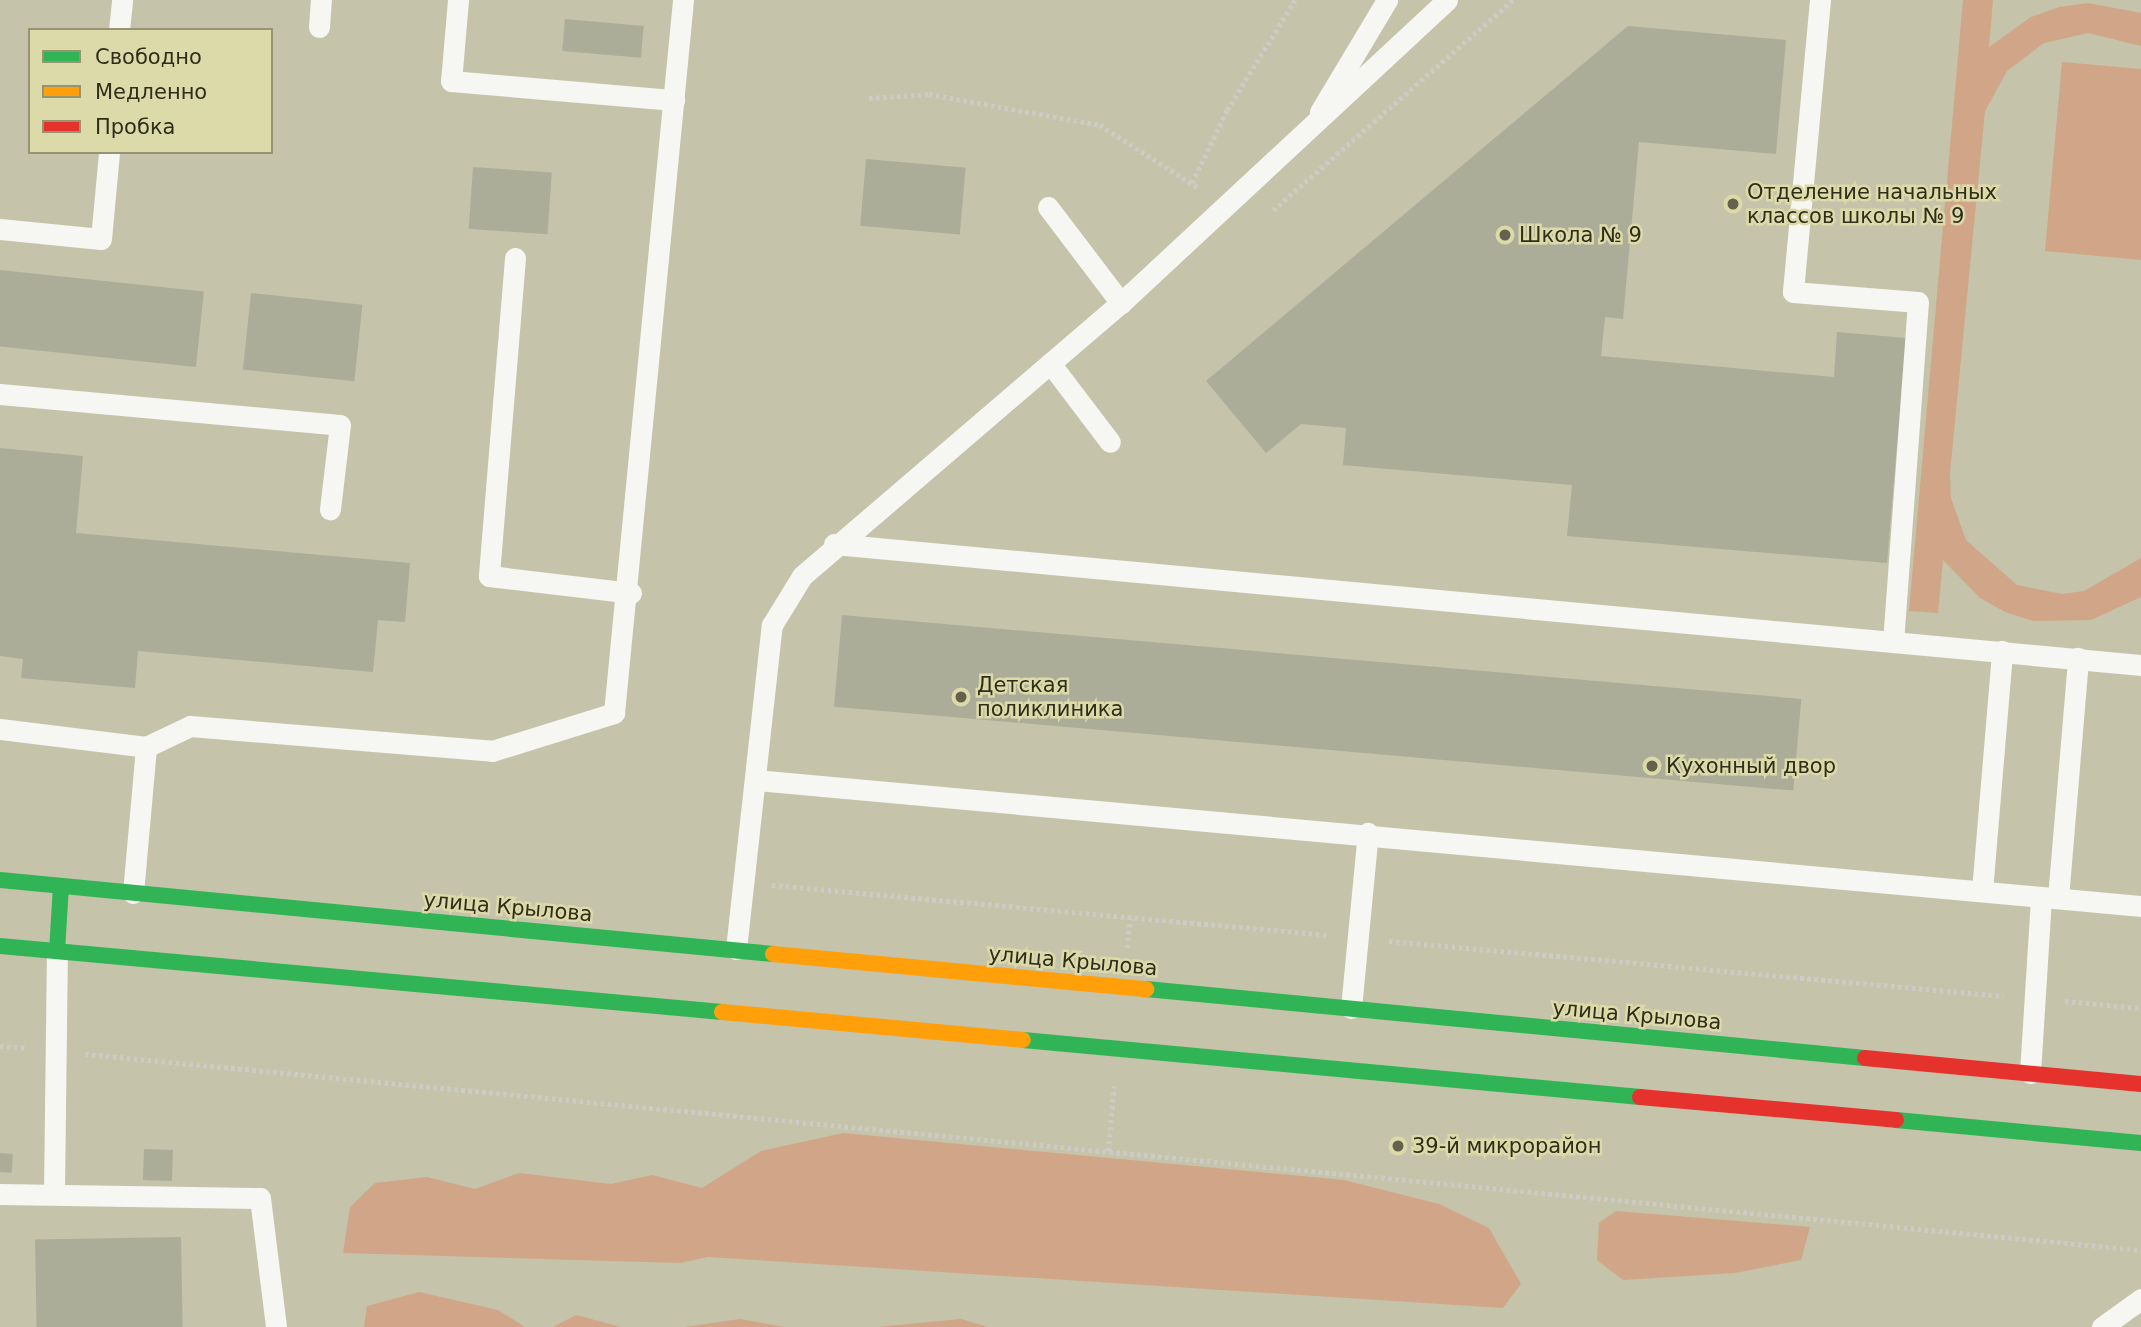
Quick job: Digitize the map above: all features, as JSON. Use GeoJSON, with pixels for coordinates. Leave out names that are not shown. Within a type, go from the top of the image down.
{"type":"FeatureCollection","features":[{"type":"Feature","properties":{"kind":"main road","name":"улица Крылова"},"geometry":{"type":"LineString","coordinates":[[0,880],[2141,1084]]}},
{"type":"Feature","properties":{"kind":"main road"},"geometry":{"type":"LineString","coordinates":[[57,951],[61,886]]}},
{"type":"Feature","properties":{"kind":"main road"},"geometry":{"type":"LineString","coordinates":[[0,946],[2141,1143]]}},
{"type":"Feature","properties":{"kind":"lane"},"geometry":{"type":"LineString","coordinates":[[119,28],[122,0]]}},
{"type":"Feature","properties":{"kind":"lane"},"geometry":{"type":"LineString","coordinates":[[318,27],[321,0]]}},
{"type":"Feature","properties":{"kind":"lane"},"geometry":{"type":"LineString","coordinates":[[458,0],[451,81],[674,100]]}},
{"type":"Feature","properties":{"kind":"lane"},"geometry":{"type":"LineString","coordinates":[[0,729],[146,747],[190,726],[492,751],[614,713],[631,593],[683,0]]}},
{"type":"Feature","properties":{"kind":"lane"},"geometry":{"type":"LineString","coordinates":[[1309,131],[1387,0]]}},
{"type":"Feature","properties":{"kind":"lane"},"geometry":{"type":"LineString","coordinates":[[736,949],[772,625],[802,576],[834,544],[1121,303],[1447,0]]}},
{"type":"Feature","properties":{"kind":"lane"},"geometry":{"type":"LineString","coordinates":[[1820,0],[1793,292],[1918,302],[1893,641]]}},
{"type":"Feature","properties":{"kind":"lane"},"geometry":{"type":"LineString","coordinates":[[0,229],[101,239],[109,154]]}},
{"type":"Feature","properties":{"kind":"lane"},"geometry":{"type":"LineString","coordinates":[[1048,207],[1121,303]]}},
{"type":"Feature","properties":{"kind":"lane"},"geometry":{"type":"LineString","coordinates":[[514,258],[489,576],[631,593]]}},
{"type":"Feature","properties":{"kind":"lane"},"geometry":{"type":"LineString","coordinates":[[1050,363],[1110,442]]}},
{"type":"Feature","properties":{"kind":"lane"},"geometry":{"type":"LineString","coordinates":[[0,394],[340,425],[330,509]]}},
{"type":"Feature","properties":{"kind":"lane"},"geometry":{"type":"LineString","coordinates":[[834,544],[2141,664]]}},
{"type":"Feature","properties":{"kind":"lane"},"geometry":{"type":"LineString","coordinates":[[1982,891],[2002,651]]}},
{"type":"Feature","properties":{"kind":"lane"},"geometry":{"type":"LineString","coordinates":[[2030,1073],[2035,999],[2078,659]]}},
{"type":"Feature","properties":{"kind":"lane"},"geometry":{"type":"LineString","coordinates":[[134,893],[146,747]]}},
{"type":"Feature","properties":{"kind":"lane"},"geometry":{"type":"LineString","coordinates":[[755,780],[1368,833],[2141,906]]}},
{"type":"Feature","properties":{"kind":"lane"},"geometry":{"type":"LineString","coordinates":[[1351,1008],[1368,833]]}},
{"type":"Feature","properties":{"kind":"lane"},"geometry":{"type":"LineString","coordinates":[[54,1192],[57,951]]}},
{"type":"Feature","properties":{"kind":"lane"},"geometry":{"type":"LineString","coordinates":[[0,1194],[54,1192],[260,1198],[276,1327]]}},
{"type":"Feature","properties":{"kind":"lane"},"geometry":{"type":"LineString","coordinates":[[2102,1327],[2141,1299]]}},
{"type":"Feature","properties":{"kind":"path"},"geometry":{"type":"LineString","coordinates":[[869,98],[929,94],[1100,125],[1192,183],[1227,110],[1295,0]]}},
{"type":"Feature","properties":{"kind":"path"},"geometry":{"type":"LineString","coordinates":[[1273,210],[1513,0]]}},
{"type":"Feature","properties":{"kind":"path"},"geometry":{"type":"LineString","coordinates":[[743,883],[2141,1008]]}},
{"type":"Feature","properties":{"kind":"path"},"geometry":{"type":"LineString","coordinates":[[0,1046],[2141,1250]]}},
{"type":"Feature","properties":{"kind":"shaded area"},"geometry":{"type":"Polygon","coordinates":[[[1963,0],[1993,0],[1989,47],[2031,17],[2059,7],[2088,3],[2141,13],[2141,46],[2088,33],[2044,43],[2007,71],[1985,111],[1950,473],[1951,498],[1966,540],[2017,585],[2062,594],[2084,591],[2141,558],[2141,597],[2091,620],[2033,621],[2005,612],[1980,598],[1943,560],[1938,613],[1909,611],[1963,0]]]}},
{"type":"Feature","properties":{"kind":"shaded area"},"geometry":{"type":"Polygon","coordinates":[[[2062,62],[2141,69],[2141,260],[2045,251],[2062,62]]]}},
{"type":"Feature","properties":{"kind":"shaded area"},"geometry":{"type":"Polygon","coordinates":[[[843,1133],[1344,1180],[1439,1204],[1489,1228],[1521,1284],[1503,1308],[708,1257],[680,1263],[343,1253],[350,1207],[375,1183],[427,1177],[475,1189],[519,1173],[611,1184],[652,1175],[702,1188],[761,1151],[843,1133]]]}},
{"type":"Feature","properties":{"kind":"shaded area"},"geometry":{"type":"Polygon","coordinates":[[[1616,1211],[1810,1227],[1801,1260],[1735,1273],[1623,1280],[1597,1260],[1599,1223],[1616,1211]]]}},
{"type":"Feature","properties":{"kind":"shaded area"},"geometry":{"type":"Polygon","coordinates":[[[419,1292],[498,1310],[525,1327],[364,1327],[367,1306],[419,1292]]]}},
{"type":"Feature","properties":{"kind":"shaded area"},"geometry":{"type":"Polygon","coordinates":[[[576,1315],[621,1327],[553,1327],[576,1315]]]}},
{"type":"Feature","properties":{"kind":"shaded area"},"geometry":{"type":"Polygon","coordinates":[[[740,1319],[785,1327],[685,1327],[740,1319]]]}},
{"type":"Feature","properties":{"kind":"shaded area"},"geometry":{"type":"Polygon","coordinates":[[[961,1319],[988,1327],[880,1327],[886,1326],[961,1319]]]}},
{"type":"Feature","properties":{"kind":"building"},"geometry":{"type":"Polygon","coordinates":[[[565,19],[644,26],[641,58],[562,51],[565,19]]]}},
{"type":"Feature","properties":{"kind":"building","name":"Школа № 9"},"geometry":{"type":"Polygon","coordinates":[[[1628,26],[1786,40],[1776,154],[1639,142],[1623,319],[1605,317],[1601,356],[1834,377],[1837,332],[1906,338],[1887,563],[1567,536],[1572,485],[1343,465],[1346,428],[1301,424],[1266,453],[1206,381],[1628,26]]]}},
{"type":"Feature","properties":{"kind":"building"},"geometry":{"type":"Polygon","coordinates":[[[866,159],[966,168],[960,234],[860,226],[866,159]]]}},
{"type":"Feature","properties":{"kind":"building"},"geometry":{"type":"Polygon","coordinates":[[[473,167],[552,173],[547,234],[469,229],[473,167]]]}},
{"type":"Feature","properties":{"kind":"building"},"geometry":{"type":"Polygon","coordinates":[[[0,270],[204,291],[196,367],[0,346],[0,270]]]}},
{"type":"Feature","properties":{"kind":"building"},"geometry":{"type":"Polygon","coordinates":[[[251,293],[362,305],[354,381],[243,370],[251,293]]]}},
{"type":"Feature","properties":{"kind":"building"},"geometry":{"type":"Polygon","coordinates":[[[0,448],[83,456],[76,533],[410,563],[405,622],[378,620],[373,672],[138,651],[135,688],[21,678],[23,659],[0,656],[0,448]]]}},
{"type":"Feature","properties":{"kind":"building"},"geometry":{"type":"Polygon","coordinates":[[[842,615],[1801,699],[1793,791],[834,707],[842,615]]]}},
{"type":"Feature","properties":{"kind":"building"},"geometry":{"type":"Polygon","coordinates":[[[144,1149],[173,1150],[172,1181],[143,1180],[144,1149]]]}},
{"type":"Feature","properties":{"kind":"building"},"geometry":{"type":"Polygon","coordinates":[[[0,1153],[13,1154],[12,1173],[0,1172],[0,1153]]]}},
{"type":"Feature","properties":{"kind":"building"},"geometry":{"type":"Polygon","coordinates":[[[181,1237],[183,1327],[37,1327],[35,1240],[181,1237]]]}},
{"type":"Feature","properties":{"kind":"traffic: fast"},"geometry":{"type":"LineString","coordinates":[[0,880],[773,954]]}},
{"type":"Feature","properties":{"kind":"traffic: fast"},"geometry":{"type":"LineString","coordinates":[[57,951],[61,886]]}},
{"type":"Feature","properties":{"kind":"traffic: fast"},"geometry":{"type":"LineString","coordinates":[[0,946],[722,1012]]}},
{"type":"Feature","properties":{"kind":"traffic: fast"},"geometry":{"type":"LineString","coordinates":[[1146,989],[1865,1058]]}},
{"type":"Feature","properties":{"kind":"traffic: fast"},"geometry":{"type":"LineString","coordinates":[[1023,1040],[1640,1097]]}},
{"type":"Feature","properties":{"kind":"traffic: fast"},"geometry":{"type":"LineString","coordinates":[[1896,1120],[2141,1143]]}},
{"type":"Feature","properties":{"kind":"traffic: slow"},"geometry":{"type":"LineString","coordinates":[[773,954],[1146,989]]}},
{"type":"Feature","properties":{"kind":"traffic: slow"},"geometry":{"type":"LineString","coordinates":[[722,1012],[1023,1040]]}},
{"type":"Feature","properties":{"kind":"traffic: jam"},"geometry":{"type":"LineString","coordinates":[[1865,1058],[2141,1084]]}},
{"type":"Feature","properties":{"kind":"traffic: jam"},"geometry":{"type":"LineString","coordinates":[[1640,1097],[1896,1120]]}},
{"type":"Feature","properties":{"kind":"place","name":"Отделение начальных классов школы № 9"},"geometry":{"type":"Point","coordinates":[1733,204]}},
{"type":"Feature","properties":{"kind":"place","name":"Школа № 9"},"geometry":{"type":"Point","coordinates":[1505,235]}},
{"type":"Feature","properties":{"kind":"place","name":"Детская поликлиника"},"geometry":{"type":"Point","coordinates":[961,697]}},
{"type":"Feature","properties":{"kind":"place","name":"Кухонный двор"},"geometry":{"type":"Point","coordinates":[1652,766]}},
{"type":"Feature","properties":{"kind":"place","name":"39-й микрорайон"},"geometry":{"type":"Point","coordinates":[1398,1146]}}]}
